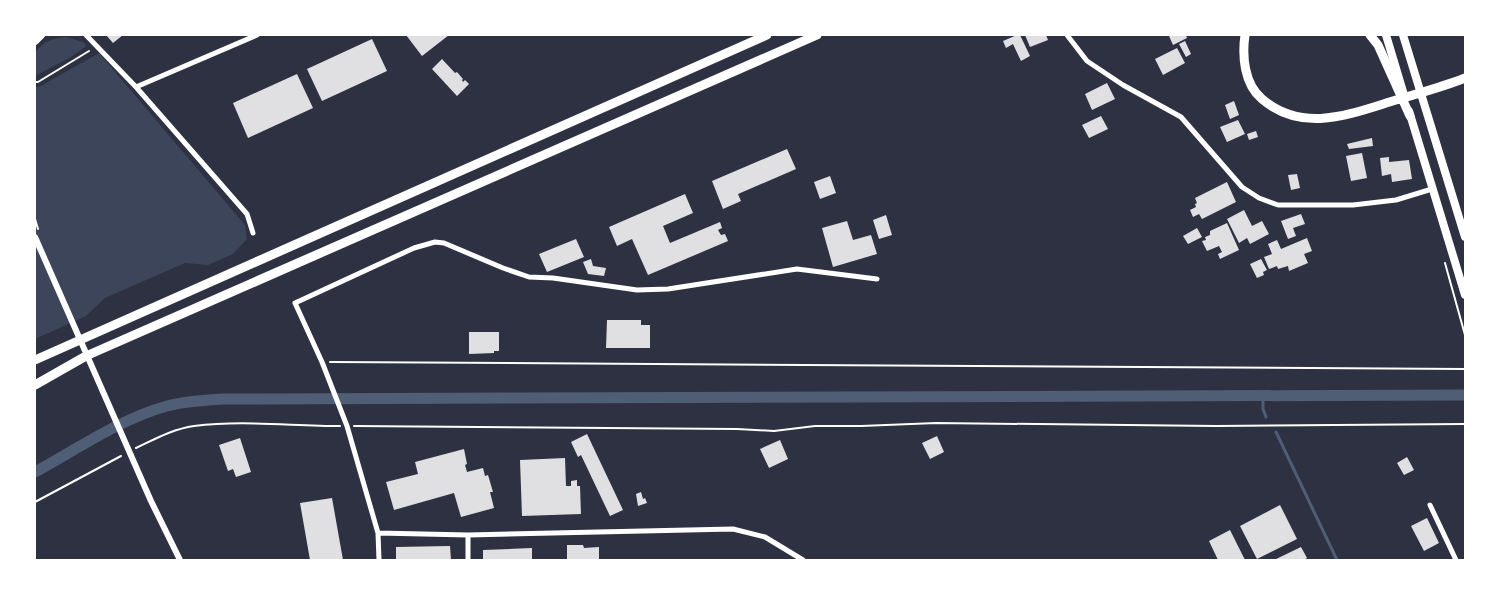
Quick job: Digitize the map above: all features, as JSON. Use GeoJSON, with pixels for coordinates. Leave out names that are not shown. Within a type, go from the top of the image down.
{"type":"FeatureCollection","features":[{"type":"Feature","properties":{"kind":"highway"},"geometry":{"type":"LineString","coordinates":[[35,360],[767,35]]}},
{"type":"Feature","properties":{"kind":"highway"},"geometry":{"type":"LineString","coordinates":[[35,385],[86,356],[818,35]]}},
{"type":"Feature","properties":{"kind":"highway"},"geometry":{"type":"LineString","coordinates":[[1370,35],[1378,45],[1410,116]]}},
{"type":"Feature","properties":{"kind":"highway"},"geometry":{"type":"LineString","coordinates":[[1246,37],[1243,54],[1252,88],[1269,104],[1288,115],[1312,119],[1352,113],[1465,78]]}},
{"type":"Feature","properties":{"kind":"main road"},"geometry":{"type":"LineString","coordinates":[[35,41],[41,35]]}},
{"type":"Feature","properties":{"kind":"main road"},"geometry":{"type":"LineString","coordinates":[[1386,35],[1465,295]]}},
{"type":"Feature","properties":{"kind":"main road"},"geometry":{"type":"LineString","coordinates":[[1403,35],[1465,237]]}},
{"type":"Feature","properties":{"kind":"street"},"geometry":{"type":"LineString","coordinates":[[86,35],[136,87],[247,214],[253,233]]}},
{"type":"Feature","properties":{"kind":"street"},"geometry":{"type":"LineString","coordinates":[[136,87],[257,35]]}},
{"type":"Feature","properties":{"kind":"street"},"geometry":{"type":"LineString","coordinates":[[1067,35],[1087,61],[1123,85],[1181,117],[1242,187],[1259,198],[1278,205],[1353,205],[1396,200],[1432,189]]}},
{"type":"Feature","properties":{"kind":"street"},"geometry":{"type":"LineString","coordinates":[[36,240],[151,501],[180,560]]}},
{"type":"Feature","properties":{"kind":"street"},"geometry":{"type":"LineString","coordinates":[[379,560],[378,533],[347,426],[322,362],[295,303],[414,248],[435,242],[444,243],[529,277],[554,278],[637,290],[668,288],[797,269],[877,279]]}},
{"type":"Feature","properties":{"kind":"street"},"geometry":{"type":"LineString","coordinates":[[1430,505],[1456,560]]}},
{"type":"Feature","properties":{"kind":"street"},"geometry":{"type":"LineString","coordinates":[[378,533],[468,535],[733,529],[765,537],[803,560]]}},
{"type":"Feature","properties":{"kind":"street"},"geometry":{"type":"LineString","coordinates":[[468,535],[468,560]]}},
{"type":"Feature","properties":{"kind":"path"},"geometry":{"type":"LineString","coordinates":[[35,82],[38,82],[88,51]]}},
{"type":"Feature","properties":{"kind":"path"},"geometry":{"type":"LineString","coordinates":[[322,362],[1465,369]]}},
{"type":"Feature","properties":{"kind":"path"},"geometry":{"type":"LineString","coordinates":[[132,450],[165,434],[193,426],[262,423],[347,426],[737,428],[774,431],[815,426],[861,426],[936,422],[1197,426],[1465,424]]}},
{"type":"Feature","properties":{"kind":"path"},"geometry":{"type":"LineString","coordinates":[[35,502],[124,454]]}},
{"type":"Feature","properties":{"kind":"shaded area"},"geometry":{"type":"Polygon","coordinates":[[[66,37],[83,42],[86,45],[71,57],[35,76],[35,53],[48,41],[66,37]]]}},
{"type":"Feature","properties":{"kind":"shaded area"},"geometry":{"type":"Polygon","coordinates":[[[99,53],[245,225],[247,239],[233,254],[208,265],[185,263],[105,298],[86,316],[35,339],[35,87],[39,87],[99,53]]]}},
{"type":"Feature","properties":{"kind":"building"},"geometry":{"type":"Polygon","coordinates":[[[106,35],[123,35],[113,43],[106,35]]]}},
{"type":"Feature","properties":{"kind":"building"},"geometry":{"type":"Polygon","coordinates":[[[406,35],[449,35],[422,56],[406,35]]]}},
{"type":"Feature","properties":{"kind":"building"},"geometry":{"type":"Polygon","coordinates":[[[1020,35],[1030,56],[1021,61],[1013,44],[1006,48],[1003,41],[1020,35]]]}},
{"type":"Feature","properties":{"kind":"building"},"geometry":{"type":"Polygon","coordinates":[[[1025,35],[1046,35],[1048,40],[1030,47],[1025,35]]]}},
{"type":"Feature","properties":{"kind":"building"},"geometry":{"type":"Polygon","coordinates":[[[1186,35],[1187,38],[1173,45],[1169,36],[1186,35]]]}},
{"type":"Feature","properties":{"kind":"building"},"geometry":{"type":"Polygon","coordinates":[[[372,39],[387,71],[322,101],[307,69],[372,39]]]}},
{"type":"Feature","properties":{"kind":"building"},"geometry":{"type":"Polygon","coordinates":[[[1185,41],[1191,54],[1186,57],[1179,44],[1185,41]]]}},
{"type":"Feature","properties":{"kind":"building"},"geometry":{"type":"Polygon","coordinates":[[[1177,48],[1185,63],[1163,75],[1155,59],[1177,48]]]}},
{"type":"Feature","properties":{"kind":"building"},"geometry":{"type":"Polygon","coordinates":[[[442,59],[455,73],[457,72],[463,79],[463,82],[465,80],[469,84],[457,96],[432,69],[442,59]]]}},
{"type":"Feature","properties":{"kind":"building"},"geometry":{"type":"Polygon","coordinates":[[[297,74],[313,108],[248,138],[233,103],[297,74]]]}},
{"type":"Feature","properties":{"kind":"building"},"geometry":{"type":"Polygon","coordinates":[[[1107,83],[1115,99],[1092,110],[1085,94],[1107,83]]]}},
{"type":"Feature","properties":{"kind":"building"},"geometry":{"type":"Polygon","coordinates":[[[1234,101],[1239,115],[1230,119],[1225,105],[1234,101]]]}},
{"type":"Feature","properties":{"kind":"building"},"geometry":{"type":"Polygon","coordinates":[[[1101,116],[1108,129],[1089,138],[1082,125],[1101,116]]]}},
{"type":"Feature","properties":{"kind":"building"},"geometry":{"type":"Polygon","coordinates":[[[1238,120],[1245,134],[1227,142],[1220,127],[1238,120]]]}},
{"type":"Feature","properties":{"kind":"building"},"geometry":{"type":"Polygon","coordinates":[[[1256,131],[1258,137],[1249,140],[1247,134],[1256,131]]]}},
{"type":"Feature","properties":{"kind":"building"},"geometry":{"type":"Polygon","coordinates":[[[1372,138],[1373,146],[1349,149],[1347,144],[1372,138]]]}},
{"type":"Feature","properties":{"kind":"building"},"geometry":{"type":"Polygon","coordinates":[[[787,149],[796,169],[738,194],[741,201],[723,209],[712,181],[787,149]]]}},
{"type":"Feature","properties":{"kind":"building"},"geometry":{"type":"Polygon","coordinates":[[[1362,153],[1367,178],[1351,181],[1346,156],[1362,153]]]}},
{"type":"Feature","properties":{"kind":"building"},"geometry":{"type":"Polygon","coordinates":[[[1389,157],[1389,162],[1409,160],[1412,179],[1392,182],[1391,174],[1382,176],[1380,158],[1389,157]]]}},
{"type":"Feature","properties":{"kind":"building"},"geometry":{"type":"Polygon","coordinates":[[[1297,174],[1300,188],[1291,190],[1288,175],[1297,174]]]}},
{"type":"Feature","properties":{"kind":"building"},"geometry":{"type":"Polygon","coordinates":[[[830,176],[836,193],[820,199],[814,182],[830,176]]]}},
{"type":"Feature","properties":{"kind":"building"},"geometry":{"type":"Polygon","coordinates":[[[1227,182],[1236,202],[1202,219],[1199,214],[1193,217],[1190,210],[1196,207],[1195,198],[1227,182]]]}},
{"type":"Feature","properties":{"kind":"building"},"geometry":{"type":"Polygon","coordinates":[[[685,194],[693,213],[663,226],[670,243],[720,222],[722,228],[718,230],[721,235],[725,234],[728,241],[648,275],[632,239],[617,246],[609,227],[685,194]]]}},
{"type":"Feature","properties":{"kind":"building"},"geometry":{"type":"Polygon","coordinates":[[[1244,210],[1252,226],[1262,221],[1269,234],[1250,244],[1247,238],[1239,243],[1227,219],[1244,210]]]}},
{"type":"Feature","properties":{"kind":"building"},"geometry":{"type":"Polygon","coordinates":[[[1301,214],[1305,224],[1293,228],[1296,236],[1288,239],[1281,221],[1301,214]]]}},
{"type":"Feature","properties":{"kind":"building"},"geometry":{"type":"Polygon","coordinates":[[[886,215],[892,235],[879,239],[873,220],[886,215]]]}},
{"type":"Feature","properties":{"kind":"building"},"geometry":{"type":"Polygon","coordinates":[[[847,221],[853,240],[871,235],[877,254],[833,267],[822,228],[847,221]]]}},
{"type":"Feature","properties":{"kind":"building"},"geometry":{"type":"Polygon","coordinates":[[[1227,223],[1239,250],[1220,259],[1218,254],[1222,252],[1219,246],[1207,251],[1202,241],[1206,240],[1205,237],[1210,235],[1210,231],[1227,223]]]}},
{"type":"Feature","properties":{"kind":"building"},"geometry":{"type":"Polygon","coordinates":[[[1197,228],[1202,237],[1188,244],[1183,236],[1197,228]]]}},
{"type":"Feature","properties":{"kind":"building"},"geometry":{"type":"Polygon","coordinates":[[[1307,238],[1312,251],[1304,254],[1308,263],[1289,271],[1288,266],[1278,269],[1277,266],[1269,269],[1264,257],[1272,254],[1268,244],[1277,240],[1281,249],[1307,238]]]}},
{"type":"Feature","properties":{"kind":"building"},"geometry":{"type":"Polygon","coordinates":[[[576,239],[584,257],[547,272],[539,254],[576,239]]]}},
{"type":"Feature","properties":{"kind":"building"},"geometry":{"type":"Polygon","coordinates":[[[591,259],[593,266],[606,268],[604,276],[588,274],[583,262],[591,259]]]}},
{"type":"Feature","properties":{"kind":"building"},"geometry":{"type":"Polygon","coordinates":[[[1261,259],[1267,270],[1263,272],[1264,275],[1257,278],[1250,264],[1261,259]]]}},
{"type":"Feature","properties":{"kind":"building"},"geometry":{"type":"Polygon","coordinates":[[[607,320],[641,320],[641,325],[650,325],[650,348],[606,348],[607,320]]]}},
{"type":"Feature","properties":{"kind":"building"},"geometry":{"type":"Polygon","coordinates":[[[469,332],[499,332],[499,351],[469,354],[469,332]]]}},
{"type":"Feature","properties":{"kind":"building"},"geometry":{"type":"Polygon","coordinates":[[[587,434],[623,510],[610,516],[581,455],[578,457],[571,442],[587,434]]]}},
{"type":"Feature","properties":{"kind":"building"},"geometry":{"type":"Polygon","coordinates":[[[937,436],[944,452],[930,459],[922,443],[937,436]]]}},
{"type":"Feature","properties":{"kind":"building"},"geometry":{"type":"Polygon","coordinates":[[[240,438],[251,472],[236,477],[233,469],[228,471],[219,445],[240,438]]]}},
{"type":"Feature","properties":{"kind":"building"},"geometry":{"type":"Polygon","coordinates":[[[780,440],[788,459],[769,468],[760,449],[780,440]]]}},
{"type":"Feature","properties":{"kind":"building"},"geometry":{"type":"Polygon","coordinates":[[[464,449],[467,472],[483,468],[485,476],[488,475],[493,492],[490,492],[494,508],[461,517],[454,493],[394,510],[386,482],[418,474],[415,462],[464,449]]]}},
{"type":"Feature","properties":{"kind":"building"},"geometry":{"type":"Polygon","coordinates":[[[1407,457],[1414,470],[1404,475],[1397,463],[1407,457]]]}},
{"type":"Feature","properties":{"kind":"building"},"geometry":{"type":"Polygon","coordinates":[[[565,458],[566,486],[571,486],[571,481],[577,480],[577,486],[580,486],[581,514],[522,516],[520,460],[565,458]]]}},
{"type":"Feature","properties":{"kind":"building"},"geometry":{"type":"Polygon","coordinates":[[[641,492],[643,499],[645,498],[647,503],[638,506],[636,494],[641,492]]]}},
{"type":"Feature","properties":{"kind":"building"},"geometry":{"type":"Polygon","coordinates":[[[332,498],[343,560],[310,560],[300,503],[332,498]]]}},
{"type":"Feature","properties":{"kind":"building"},"geometry":{"type":"Polygon","coordinates":[[[1280,505],[1297,539],[1257,559],[1240,526],[1280,505]]]}},
{"type":"Feature","properties":{"kind":"building"},"geometry":{"type":"Polygon","coordinates":[[[1427,518],[1439,543],[1424,551],[1411,526],[1427,518]]]}},
{"type":"Feature","properties":{"kind":"building"},"geometry":{"type":"Polygon","coordinates":[[[1230,530],[1245,560],[1218,560],[1209,541],[1230,530]]]}},
{"type":"Feature","properties":{"kind":"building"},"geometry":{"type":"Polygon","coordinates":[[[567,545],[583,545],[584,548],[599,547],[599,560],[567,560],[567,545]]]}},
{"type":"Feature","properties":{"kind":"building"},"geometry":{"type":"Polygon","coordinates":[[[450,546],[451,560],[396,560],[396,547],[450,546]]]}},
{"type":"Feature","properties":{"kind":"building"},"geometry":{"type":"Polygon","coordinates":[[[1301,547],[1307,558],[1304,560],[1274,560],[1301,547]]]}},
{"type":"Feature","properties":{"kind":"building"},"geometry":{"type":"Polygon","coordinates":[[[532,548],[532,560],[483,560],[483,550],[532,548]]]}},
{"type":"Feature","properties":{"kind":"waterway"},"geometry":{"type":"LineString","coordinates":[[35,472],[99,435],[132,419],[167,406],[217,399],[1465,395]]}},
{"type":"Feature","properties":{"kind":"waterway"},"geometry":{"type":"LineString","coordinates":[[1263,396],[1263,409],[1266,417]]}},
{"type":"Feature","properties":{"kind":"waterway"},"geometry":{"type":"LineString","coordinates":[[1276,432],[1337,560]]}}]}
